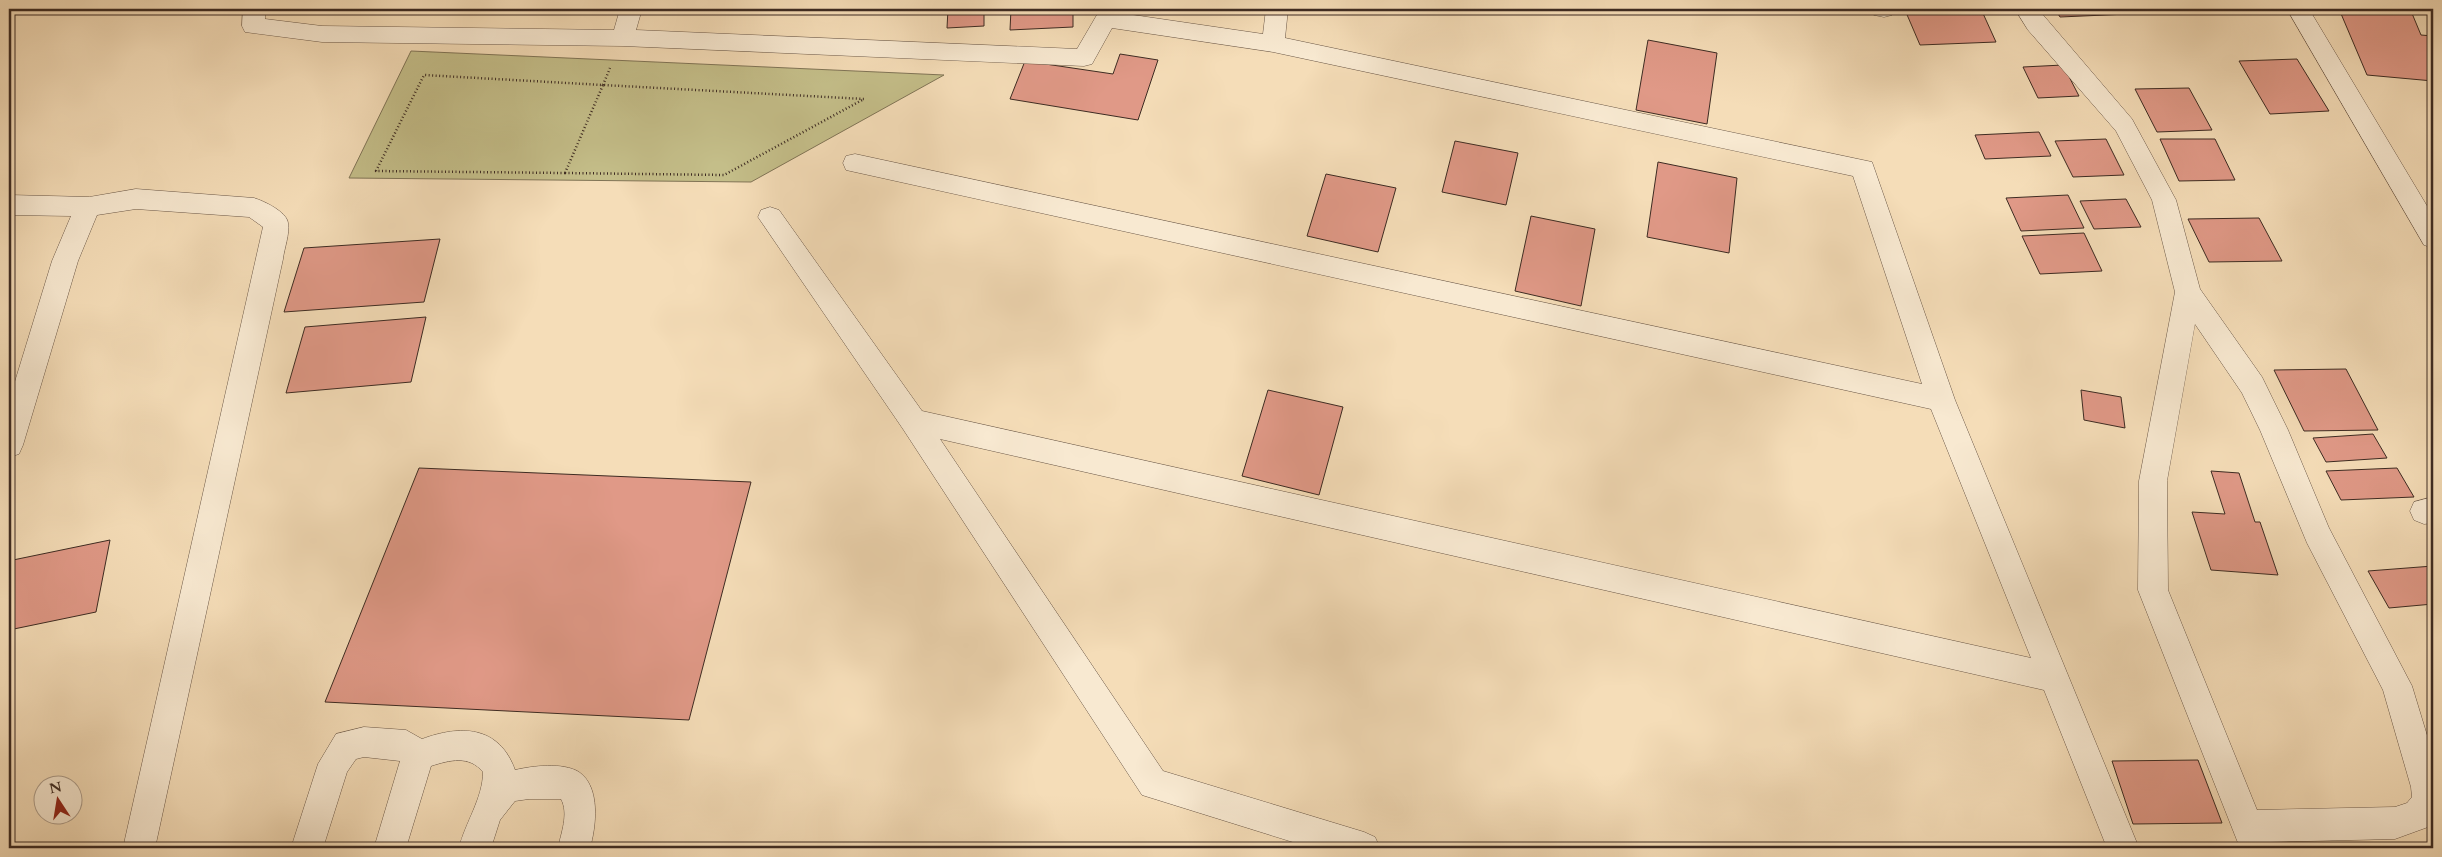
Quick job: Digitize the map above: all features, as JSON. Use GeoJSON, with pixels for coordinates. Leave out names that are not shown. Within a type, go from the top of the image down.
{"type":"FeatureCollection","features":[{"type":"Feature","properties":{"kind":"street"},"geometry":{"type":"LineString","coordinates":[[254,9],[253,26],[278,31],[322,34],[623,38],[1084,58],[1106,19],[1273,44],[1863,169],[1941,400],[2123,848]]}},
{"type":"Feature","properties":{"kind":"street"},"geometry":{"type":"LineString","coordinates":[[623,38],[631,9]]}},
{"type":"Feature","properties":{"kind":"street"},"geometry":{"type":"LineString","coordinates":[[1273,44],[1277,9]]}},
{"type":"Feature","properties":{"kind":"street"},"geometry":{"type":"LineString","coordinates":[[2026,9],[2036,24],[2124,125],[2144,159],[2164,200],[2188,292],[2252,385],[2274,430],[2317,534],[2397,686],[2427,787],[2430,813],[2395,823],[2252,837],[2153,590],[2153,481],[2188,292]]}},
{"type":"Feature","properties":{"kind":"street"},"geometry":{"type":"LineString","coordinates":[[2298,9],[2433,238]]}},
{"type":"Feature","properties":{"kind":"street"},"geometry":{"type":"LineString","coordinates":[[855,163],[1941,400]]}},
{"type":"Feature","properties":{"kind":"street"},"geometry":{"type":"LineString","coordinates":[[9,205],[89,207],[136,200],[254,208],[276,223],[270,259],[139,848]]}},
{"type":"Feature","properties":{"kind":"street"},"geometry":{"type":"LineString","coordinates":[[9,445],[65,261],[78,227],[89,207]]}},
{"type":"Feature","properties":{"kind":"street"},"geometry":{"type":"LineString","coordinates":[[770,218],[913,421],[1153,784],[1364,848]]}},
{"type":"Feature","properties":{"kind":"street"},"geometry":{"type":"LineString","coordinates":[[913,421],[2054,678]]}},
{"type":"Feature","properties":{"kind":"street"},"geometry":{"type":"LineString","coordinates":[[307,848],[334,764],[347,745],[364,742],[406,745],[417,756]]}},
{"type":"Feature","properties":{"kind":"street"},"geometry":{"type":"LineString","coordinates":[[417,756],[441,747],[462,744],[480,746],[492,758],[499,771],[496,795],[484,816],[475,848]]}},
{"type":"Feature","properties":{"kind":"street"},"geometry":{"type":"LineString","coordinates":[[390,848],[415,770],[417,756]]}},
{"type":"Feature","properties":{"kind":"street"},"geometry":{"type":"LineString","coordinates":[[496,795],[513,786],[530,782],[569,784],[578,794],[581,810],[574,848]]}},
{"type":"Feature","properties":{"kind":"path"},"geometry":{"type":"LineString","coordinates":[[424,75],[864,99],[724,175],[565,174],[376,171],[424,75]]}},
{"type":"Feature","properties":{"kind":"path"},"geometry":{"type":"LineString","coordinates":[[565,174],[604,84]]}},
{"type":"Feature","properties":{"kind":"shaded area"},"geometry":{"type":"Polygon","coordinates":[[[411,51],[944,75],[751,182],[349,178],[411,51]]]}},
{"type":"Feature","properties":{"kind":"building"},"geometry":{"type":"Polygon","coordinates":[[[948,9],[984,9],[984,26],[947,28],[948,9]]]}},
{"type":"Feature","properties":{"kind":"building"},"geometry":{"type":"Polygon","coordinates":[[[1011,9],[1073,9],[1073,27],[1010,30],[1011,9]]]}},
{"type":"Feature","properties":{"kind":"building"},"geometry":{"type":"Polygon","coordinates":[[[1981,9],[1996,42],[1920,45],[1905,10],[1981,9]]]}},
{"type":"Feature","properties":{"kind":"building"},"geometry":{"type":"Polygon","coordinates":[[[2055,9],[2125,9],[2128,14],[2060,17],[2055,9]]]}},
{"type":"Feature","properties":{"kind":"building"},"geometry":{"type":"Polygon","coordinates":[[[2339,9],[2416,9],[2417,12],[2411,11],[2421,35],[2433,36],[2433,81],[2367,75],[2339,9]]]}},
{"type":"Feature","properties":{"kind":"building"},"geometry":{"type":"Polygon","coordinates":[[[1648,40],[1717,53],[1707,124],[1636,110],[1648,40]]]}},
{"type":"Feature","properties":{"kind":"building"},"geometry":{"type":"Polygon","coordinates":[[[1120,54],[1158,60],[1138,120],[1010,99],[1025,61],[1113,74],[1120,54]]]}},
{"type":"Feature","properties":{"kind":"building"},"geometry":{"type":"Polygon","coordinates":[[[2297,59],[2329,111],[2270,114],[2239,61],[2297,59]]]}},
{"type":"Feature","properties":{"kind":"building"},"geometry":{"type":"Polygon","coordinates":[[[2063,65],[2079,96],[2038,98],[2023,67],[2063,65]]]}},
{"type":"Feature","properties":{"kind":"building"},"geometry":{"type":"Polygon","coordinates":[[[2189,88],[2212,130],[2157,132],[2135,89],[2189,88]]]}},
{"type":"Feature","properties":{"kind":"building"},"geometry":{"type":"Polygon","coordinates":[[[2039,132],[2051,156],[1985,159],[1975,135],[2039,132]]]}},
{"type":"Feature","properties":{"kind":"building"},"geometry":{"type":"Polygon","coordinates":[[[2106,139],[2124,175],[2073,177],[2055,141],[2106,139]]]}},
{"type":"Feature","properties":{"kind":"building"},"geometry":{"type":"Polygon","coordinates":[[[2160,139],[2215,139],[2235,180],[2179,181],[2160,139]]]}},
{"type":"Feature","properties":{"kind":"building"},"geometry":{"type":"Polygon","coordinates":[[[1455,141],[1518,153],[1506,205],[1442,192],[1455,141]]]}},
{"type":"Feature","properties":{"kind":"building"},"geometry":{"type":"Polygon","coordinates":[[[1658,162],[1737,178],[1729,253],[1647,237],[1658,162]]]}},
{"type":"Feature","properties":{"kind":"building"},"geometry":{"type":"Polygon","coordinates":[[[1326,174],[1396,188],[1378,252],[1307,236],[1326,174]]]}},
{"type":"Feature","properties":{"kind":"building"},"geometry":{"type":"Polygon","coordinates":[[[2068,195],[2084,228],[2021,231],[2006,198],[2068,195]]]}},
{"type":"Feature","properties":{"kind":"building"},"geometry":{"type":"Polygon","coordinates":[[[2126,199],[2141,227],[2094,229],[2080,201],[2126,199]]]}},
{"type":"Feature","properties":{"kind":"building"},"geometry":{"type":"Polygon","coordinates":[[[1531,216],[1595,229],[1581,306],[1515,291],[1531,216]]]}},
{"type":"Feature","properties":{"kind":"building"},"geometry":{"type":"Polygon","coordinates":[[[2259,218],[2282,261],[2209,262],[2188,219],[2259,218]]]}},
{"type":"Feature","properties":{"kind":"building"},"geometry":{"type":"Polygon","coordinates":[[[2084,233],[2102,271],[2040,274],[2022,236],[2084,233]]]}},
{"type":"Feature","properties":{"kind":"building"},"geometry":{"type":"Polygon","coordinates":[[[440,239],[424,302],[284,312],[304,248],[440,239]]]}},
{"type":"Feature","properties":{"kind":"building"},"geometry":{"type":"Polygon","coordinates":[[[426,317],[411,382],[286,393],[305,327],[426,317]]]}},
{"type":"Feature","properties":{"kind":"building"},"geometry":{"type":"Polygon","coordinates":[[[2346,369],[2378,430],[2304,431],[2274,370],[2346,369]]]}},
{"type":"Feature","properties":{"kind":"building"},"geometry":{"type":"Polygon","coordinates":[[[1268,390],[1343,407],[1319,495],[1242,476],[1268,390]]]}},
{"type":"Feature","properties":{"kind":"building"},"geometry":{"type":"Polygon","coordinates":[[[2081,390],[2121,397],[2125,428],[2084,420],[2081,390]]]}},
{"type":"Feature","properties":{"kind":"building"},"geometry":{"type":"Polygon","coordinates":[[[2373,434],[2387,458],[2326,462],[2313,438],[2373,434]]]}},
{"type":"Feature","properties":{"kind":"building"},"geometry":{"type":"Polygon","coordinates":[[[419,468],[751,482],[689,720],[325,702],[419,468]]]}},
{"type":"Feature","properties":{"kind":"building"},"geometry":{"type":"Polygon","coordinates":[[[2397,468],[2414,497],[2341,500],[2326,471],[2397,468]]]}},
{"type":"Feature","properties":{"kind":"building"},"geometry":{"type":"Polygon","coordinates":[[[2211,471],[2239,473],[2255,522],[2260,522],[2278,575],[2211,570],[2192,512],[2225,514],[2211,471]]]}},
{"type":"Feature","properties":{"kind":"building"},"geometry":{"type":"Polygon","coordinates":[[[110,540],[96,612],[9,630],[9,580],[13,560],[110,540]]]}},
{"type":"Feature","properties":{"kind":"building"},"geometry":{"type":"Polygon","coordinates":[[[2433,566],[2433,604],[2389,608],[2368,571],[2433,566]]]}},
{"type":"Feature","properties":{"kind":"building"},"geometry":{"type":"Polygon","coordinates":[[[2198,760],[2222,823],[2133,824],[2112,761],[2198,760]]]}}]}
